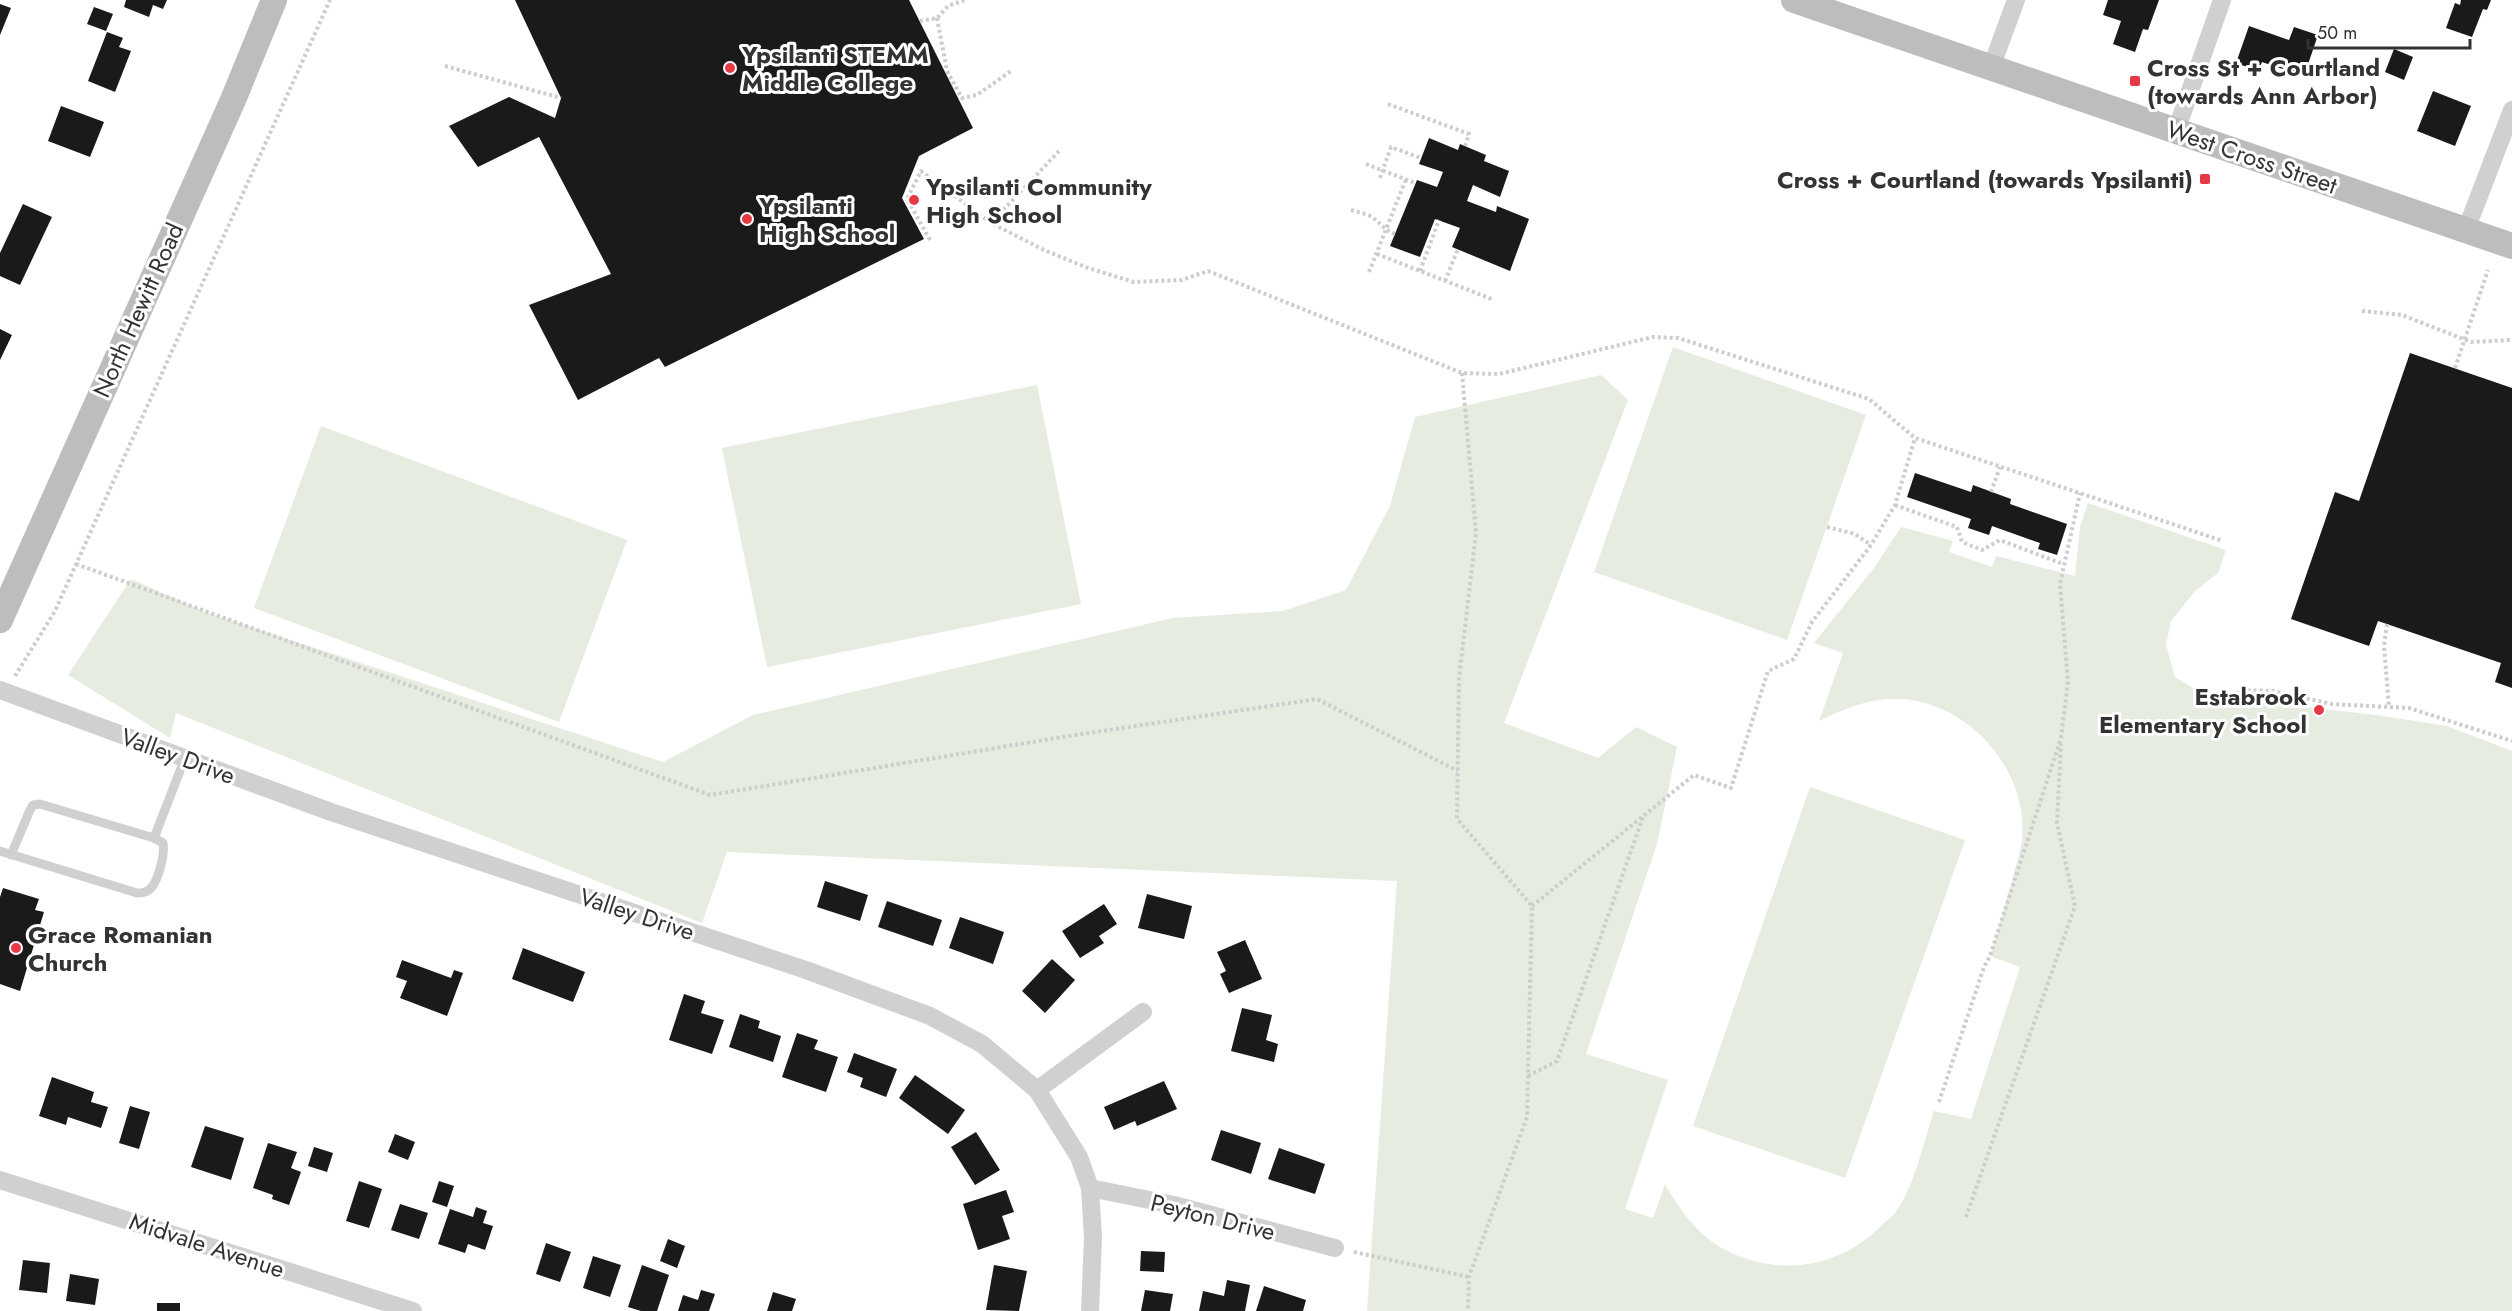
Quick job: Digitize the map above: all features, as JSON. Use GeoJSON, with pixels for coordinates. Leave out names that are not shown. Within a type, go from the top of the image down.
{"type":"FeatureCollection","features":[{"type":"Feature","properties":{"kind":"main road","name":"North Hewitt Road"},"geometry":{"type":"LineString","coordinates":[[0,620],[232,100],[274,0]]}},
{"type":"Feature","properties":{"kind":"main road","name":"West Cross Street"},"geometry":{"type":"LineString","coordinates":[[1794,0],[2512,246]]}},
{"type":"Feature","properties":{"kind":"street"},"geometry":{"type":"LineString","coordinates":[[1991,68],[2016,0]]}},
{"type":"Feature","properties":{"kind":"street"},"geometry":{"type":"LineString","coordinates":[[2176,130],[2222,0]]}},
{"type":"Feature","properties":{"kind":"street"},"geometry":{"type":"LineString","coordinates":[[2466,230],[2512,110]]}},
{"type":"Feature","properties":{"kind":"street","name":"Valley Drive"},"geometry":{"type":"LineString","coordinates":[[3,691],[342,816],[806,970],[930,1016],[982,1044],[1037,1089],[1078,1157],[1090,1188],[1093,1238],[1090,1311]]}},
{"type":"Feature","properties":{"kind":"street"},"geometry":{"type":"LineString","coordinates":[[1037,1089],[1143,1011]]}},
{"type":"Feature","properties":{"kind":"street","name":"Midvale Avenue"},"geometry":{"type":"LineString","coordinates":[[0,1180],[413,1311]]}},
{"type":"Feature","properties":{"kind":"street","name":"Peyton Drive"},"geometry":{"type":"LineString","coordinates":[[1090,1188],[1174,1206],[1335,1248]]}},
{"type":"Feature","properties":{"kind":"lane"},"geometry":{"type":"LineString","coordinates":[[154,838],[185,758]]}},
{"type":"Feature","properties":{"kind":"lane"},"geometry":{"type":"LineString","coordinates":[[0,852],[137,893],[147,891],[154,883],[165,852],[163,843],[154,838],[40,804],[33,805],[30,810],[11,855]]}},
{"type":"Feature","properties":{"kind":"path"},"geometry":{"type":"LineString","coordinates":[[3,691],[55,610],[330,0]]}},
{"type":"Feature","properties":{"kind":"path"},"geometry":{"type":"LineString","coordinates":[[945,0],[948,6]]}},
{"type":"Feature","properties":{"kind":"path"},"geometry":{"type":"LineString","coordinates":[[920,21],[937,18],[948,6],[965,0]]}},
{"type":"Feature","properties":{"kind":"path"},"geometry":{"type":"LineString","coordinates":[[937,18],[947,71],[962,98],[977,95],[1011,70]]}},
{"type":"Feature","properties":{"kind":"path"},"geometry":{"type":"LineString","coordinates":[[445,66],[561,98]]}},
{"type":"Feature","properties":{"kind":"path"},"geometry":{"type":"LineString","coordinates":[[1388,104],[1469,134],[1465,146]]}},
{"type":"Feature","properties":{"kind":"path"},"geometry":{"type":"LineString","coordinates":[[1380,178],[1391,147],[1421,158]]}},
{"type":"Feature","properties":{"kind":"path"},"geometry":{"type":"LineString","coordinates":[[991,223],[1059,151]]}},
{"type":"Feature","properties":{"kind":"path"},"geometry":{"type":"LineString","coordinates":[[1366,164],[1415,183]]}},
{"type":"Feature","properties":{"kind":"path"},"geometry":{"type":"LineString","coordinates":[[930,240],[908,199],[921,171],[991,223],[1044,250],[1088,268],[1134,282],[1182,280],[1208,271],[1462,373],[1499,374],[1653,337],[1678,338],[1869,399],[1915,438],[2223,541]]}},
{"type":"Feature","properties":{"kind":"path"},"geometry":{"type":"LineString","coordinates":[[1369,272],[1406,179]]}},
{"type":"Feature","properties":{"kind":"path"},"geometry":{"type":"LineString","coordinates":[[1351,210],[1370,216],[1380,223],[1385,231],[1395,234]]}},
{"type":"Feature","properties":{"kind":"path"},"geometry":{"type":"LineString","coordinates":[[1420,272],[1439,220]]}},
{"type":"Feature","properties":{"kind":"path"},"geometry":{"type":"LineString","coordinates":[[1445,281],[1458,249]]}},
{"type":"Feature","properties":{"kind":"path"},"geometry":{"type":"LineString","coordinates":[[1377,254],[1494,300]]}},
{"type":"Feature","properties":{"kind":"path"},"geometry":{"type":"LineString","coordinates":[[2455,368],[2488,270]]}},
{"type":"Feature","properties":{"kind":"path"},"geometry":{"type":"LineString","coordinates":[[2362,311],[2402,315],[2472,342],[2512,340]]}},
{"type":"Feature","properties":{"kind":"path"},"geometry":{"type":"LineString","coordinates":[[1462,373],[1476,533],[1459,678],[1457,819],[1532,906],[1527,1117],[1469,1277],[1468,1311]]}},
{"type":"Feature","properties":{"kind":"path"},"geometry":{"type":"LineString","coordinates":[[1532,906],[1694,775],[1731,788],[1768,671],[1794,659],[1812,622],[1871,545],[1894,505],[1915,438]]}},
{"type":"Feature","properties":{"kind":"path"},"geometry":{"type":"LineString","coordinates":[[1991,492],[2000,466]]}},
{"type":"Feature","properties":{"kind":"path"},"geometry":{"type":"LineString","coordinates":[[1966,1217],[2075,906],[2057,823],[2061,738],[2068,682],[2060,584],[2080,493]]}},
{"type":"Feature","properties":{"kind":"path"},"geometry":{"type":"LineString","coordinates":[[1894,505],[1957,527],[1962,542],[1972,546],[1982,549],[2000,540],[2063,564]]}},
{"type":"Feature","properties":{"kind":"path"},"geometry":{"type":"LineString","coordinates":[[1827,527],[1855,534],[1871,545]]}},
{"type":"Feature","properties":{"kind":"path"},"geometry":{"type":"LineString","coordinates":[[76,564],[710,795],[1075,735],[1317,699],[1458,771]]}},
{"type":"Feature","properties":{"kind":"path"},"geometry":{"type":"LineString","coordinates":[[2387,624],[2384,646],[2389,707]]}},
{"type":"Feature","properties":{"kind":"path"},"geometry":{"type":"LineString","coordinates":[[2236,693],[2246,690],[2272,691],[2332,704],[2419,711],[2512,741]]}},
{"type":"Feature","properties":{"kind":"path"},"geometry":{"type":"LineString","coordinates":[[1939,1102],[1984,967],[1990,956],[2061,738]]}},
{"type":"Feature","properties":{"kind":"path"},"geometry":{"type":"LineString","coordinates":[[1528,1076],[1557,1061],[1644,816]]}},
{"type":"Feature","properties":{"kind":"path"},"geometry":{"type":"LineString","coordinates":[[1335,1248],[1469,1277]]}},
{"type":"Feature","properties":{"kind":"shaded area"},"geometry":{"type":"Polygon","coordinates":[[[1673,347],[1866,415],[1787,640],[1594,572],[1673,347]]]}},
{"type":"Feature","properties":{"kind":"shaded area"},"geometry":{"type":"Polygon","coordinates":[[[1601,375],[1628,400],[1504,723],[1598,758],[1636,727],[1677,747],[1657,844],[1586,1054],[1668,1080],[1625,1209],[1653,1218],[1665,1184],[1689,1220],[1713,1243],[1722,1248],[1764,1263],[1785,1266],[1826,1260],[1864,1241],[1897,1210],[1914,1175],[1934,1111],[1971,1119],[2020,967],[1990,956],[2022,841],[2022,815],[2016,790],[2005,767],[1990,746],[1972,728],[1951,713],[1927,704],[1902,699],[1880,700],[1849,708],[1819,721],[1843,653],[1814,643],[1874,568],[1901,527],[1953,541],[1949,552],[1992,567],[1996,556],[2075,576],[2080,527],[2088,503],[2226,550],[2218,573],[2196,590],[2171,621],[2166,645],[2175,677],[2206,696],[2376,715],[2447,726],[2512,751],[2512,1311],[1367,1311],[1397,881],[727,852],[702,923],[176,713],[170,738],[68,675],[131,579],[205,612],[663,762],[753,715],[1173,618],[1283,611],[1346,590],[1390,506],[1415,417],[1601,375]]]}},
{"type":"Feature","properties":{"kind":"shaded area"},"geometry":{"type":"Polygon","coordinates":[[[1037,385],[1081,604],[767,667],[722,448],[1037,385]]]}},
{"type":"Feature","properties":{"kind":"shaded area"},"geometry":{"type":"Polygon","coordinates":[[[321,426],[627,540],[559,722],[254,608],[321,426]]]}},
{"type":"Feature","properties":{"kind":"shaded area"},"geometry":{"type":"Polygon","coordinates":[[[1810,787],[1965,840],[1845,1178],[1693,1126],[1810,787]]]}},
{"type":"Feature","properties":{"kind":"building"},"geometry":{"type":"Polygon","coordinates":[[[126,0],[167,0],[163,9],[153,5],[149,17],[124,7],[126,0]]]}},
{"type":"Feature","properties":{"kind":"building","name":"Ypsilanti High School"},"geometry":{"type":"Polygon","coordinates":[[[515,0],[909,0],[973,128],[919,156],[902,198],[924,239],[665,367],[659,358],[578,400],[529,305],[611,274],[539,137],[478,167],[449,126],[509,97],[555,118],[561,98],[515,0]]]}},
{"type":"Feature","properties":{"kind":"building"},"geometry":{"type":"Polygon","coordinates":[[[2108,0],[2159,0],[2148,30],[2143,29],[2135,52],[2113,44],[2121,21],[2103,15],[2108,0]]]}},
{"type":"Feature","properties":{"kind":"building"},"geometry":{"type":"Polygon","coordinates":[[[2461,0],[2491,0],[2487,10],[2483,9],[2472,37],[2446,28],[2455,3],[2460,5],[2461,0]]]}},
{"type":"Feature","properties":{"kind":"building"},"geometry":{"type":"Polygon","coordinates":[[[0,4],[11,8],[0,35],[0,4]]]}},
{"type":"Feature","properties":{"kind":"building"},"geometry":{"type":"Polygon","coordinates":[[[94,7],[113,14],[106,31],[87,24],[94,7]]]}},
{"type":"Feature","properties":{"kind":"building"},"geometry":{"type":"Polygon","coordinates":[[[2249,26],[2289,40],[2294,27],[2318,35],[2304,76],[2262,62],[2258,71],[2236,63],[2249,26]]]}},
{"type":"Feature","properties":{"kind":"building"},"geometry":{"type":"Polygon","coordinates":[[[107,32],[123,38],[119,47],[131,51],[115,92],[88,81],[107,32]]]}},
{"type":"Feature","properties":{"kind":"building"},"geometry":{"type":"Polygon","coordinates":[[[2394,49],[2413,57],[2404,80],[2385,72],[2394,49]]]}},
{"type":"Feature","properties":{"kind":"building"},"geometry":{"type":"Polygon","coordinates":[[[2433,91],[2471,106],[2455,146],[2417,131],[2433,91]]]}},
{"type":"Feature","properties":{"kind":"building"},"geometry":{"type":"Polygon","coordinates":[[[61,106],[104,122],[90,157],[48,141],[61,106]]]}},
{"type":"Feature","properties":{"kind":"building"},"geometry":{"type":"Polygon","coordinates":[[[1429,138],[1458,150],[1460,144],[1486,155],[1484,161],[1509,171],[1500,197],[1473,185],[1467,201],[1496,212],[1497,206],[1529,219],[1510,271],[1452,247],[1460,228],[1435,219],[1420,257],[1390,246],[1417,180],[1437,187],[1443,172],[1419,164],[1429,138]]]}},
{"type":"Feature","properties":{"kind":"building"},"geometry":{"type":"Polygon","coordinates":[[[23,204],[52,217],[20,285],[0,276],[0,253],[23,204]]]}},
{"type":"Feature","properties":{"kind":"building"},"geometry":{"type":"Polygon","coordinates":[[[0,329],[12,335],[0,360],[0,329]]]}},
{"type":"Feature","properties":{"kind":"building"},"geometry":{"type":"Polygon","coordinates":[[[2410,353],[2512,388],[2512,688],[2495,682],[2501,663],[2378,621],[2369,646],[2291,619],[2335,492],[2359,501],[2410,353]]]}},
{"type":"Feature","properties":{"kind":"building"},"geometry":{"type":"Polygon","coordinates":[[[1915,473],[1971,492],[1973,485],[2011,499],[2010,504],[2067,524],[2057,555],[2038,549],[2040,543],[1992,526],[1989,535],[1968,528],[1971,519],[1907,497],[1915,473]]]}},
{"type":"Feature","properties":{"kind":"building"},"geometry":{"type":"Polygon","coordinates":[[[825,881],[868,895],[860,921],[817,907],[825,881]]]}},
{"type":"Feature","properties":{"kind":"building","name":"Grace Romanian Church"},"geometry":{"type":"Polygon","coordinates":[[[3,888],[39,899],[35,910],[44,912],[20,991],[0,984],[0,897],[3,888]]]}},
{"type":"Feature","properties":{"kind":"building"},"geometry":{"type":"Polygon","coordinates":[[[1147,894],[1192,906],[1184,939],[1138,928],[1147,894]]]}},
{"type":"Feature","properties":{"kind":"building"},"geometry":{"type":"Polygon","coordinates":[[[887,901],[942,920],[933,946],[878,927],[887,901]]]}},
{"type":"Feature","properties":{"kind":"building"},"geometry":{"type":"Polygon","coordinates":[[[1104,904],[1117,924],[1099,936],[1104,943],[1080,958],[1062,931],[1104,904]]]}},
{"type":"Feature","properties":{"kind":"building"},"geometry":{"type":"Polygon","coordinates":[[[960,917],[1004,932],[993,964],[949,948],[960,917]]]}},
{"type":"Feature","properties":{"kind":"building"},"geometry":{"type":"Polygon","coordinates":[[[1245,940],[1262,979],[1229,993],[1220,974],[1226,971],[1217,952],[1245,940]]]}},
{"type":"Feature","properties":{"kind":"building"},"geometry":{"type":"Polygon","coordinates":[[[523,948],[585,972],[573,1002],[512,979],[523,948]]]}},
{"type":"Feature","properties":{"kind":"building"},"geometry":{"type":"Polygon","coordinates":[[[1052,959],[1075,980],[1045,1013],[1022,991],[1052,959]]]}},
{"type":"Feature","properties":{"kind":"building"},"geometry":{"type":"Polygon","coordinates":[[[402,960],[451,978],[454,970],[463,973],[447,1016],[400,998],[407,981],[396,977],[402,960]]]}},
{"type":"Feature","properties":{"kind":"building"},"geometry":{"type":"Polygon","coordinates":[[[684,994],[705,1001],[701,1013],[724,1020],[712,1054],[669,1040],[684,994]]]}},
{"type":"Feature","properties":{"kind":"building"},"geometry":{"type":"Polygon","coordinates":[[[1242,1008],[1272,1015],[1266,1040],[1278,1044],[1274,1062],[1231,1051],[1242,1008]]]}},
{"type":"Feature","properties":{"kind":"building"},"geometry":{"type":"Polygon","coordinates":[[[740,1014],[760,1021],[758,1028],[781,1036],[773,1062],[729,1047],[740,1014]]]}},
{"type":"Feature","properties":{"kind":"building"},"geometry":{"type":"Polygon","coordinates":[[[797,1033],[818,1040],[814,1049],[838,1057],[826,1092],[782,1077],[797,1033]]]}},
{"type":"Feature","properties":{"kind":"building"},"geometry":{"type":"Polygon","coordinates":[[[854,1053],[897,1069],[886,1097],[860,1087],[863,1078],[847,1072],[854,1053]]]}},
{"type":"Feature","properties":{"kind":"building"},"geometry":{"type":"Polygon","coordinates":[[[915,1075],[965,1110],[948,1134],[899,1098],[915,1075]]]}},
{"type":"Feature","properties":{"kind":"building"},"geometry":{"type":"Polygon","coordinates":[[[52,1077],[94,1092],[91,1102],[108,1107],[101,1128],[68,1117],[66,1125],[39,1116],[52,1077]]]}},
{"type":"Feature","properties":{"kind":"building"},"geometry":{"type":"Polygon","coordinates":[[[1164,1081],[1177,1109],[1137,1126],[1135,1121],[1114,1130],[1104,1107],[1164,1081]]]}},
{"type":"Feature","properties":{"kind":"building"},"geometry":{"type":"Polygon","coordinates":[[[130,1106],[150,1112],[139,1149],[119,1143],[130,1106]]]}},
{"type":"Feature","properties":{"kind":"building"},"geometry":{"type":"Polygon","coordinates":[[[205,1126],[244,1138],[231,1180],[191,1167],[205,1126]]]}},
{"type":"Feature","properties":{"kind":"building"},"geometry":{"type":"Polygon","coordinates":[[[1221,1130],[1261,1143],[1251,1174],[1211,1160],[1221,1130]]]}},
{"type":"Feature","properties":{"kind":"building"},"geometry":{"type":"Polygon","coordinates":[[[976,1132],[1000,1170],[975,1185],[951,1147],[976,1132]]]}},
{"type":"Feature","properties":{"kind":"building"},"geometry":{"type":"Polygon","coordinates":[[[395,1134],[415,1142],[408,1160],[388,1152],[395,1134]]]}},
{"type":"Feature","properties":{"kind":"building"},"geometry":{"type":"Polygon","coordinates":[[[268,1143],[297,1152],[291,1168],[301,1172],[289,1205],[272,1199],[273,1195],[253,1188],[268,1143]]]}},
{"type":"Feature","properties":{"kind":"building"},"geometry":{"type":"Polygon","coordinates":[[[314,1147],[333,1153],[327,1172],[308,1166],[314,1147]]]}},
{"type":"Feature","properties":{"kind":"building"},"geometry":{"type":"Polygon","coordinates":[[[1279,1148],[1325,1164],[1315,1194],[1268,1179],[1279,1148]]]}},
{"type":"Feature","properties":{"kind":"building"},"geometry":{"type":"Polygon","coordinates":[[[359,1181],[382,1189],[369,1228],[346,1221],[359,1181]]]}},
{"type":"Feature","properties":{"kind":"building"},"geometry":{"type":"Polygon","coordinates":[[[439,1181],[454,1186],[447,1207],[432,1202],[439,1181]]]}},
{"type":"Feature","properties":{"kind":"building"},"geometry":{"type":"Polygon","coordinates":[[[1006,1190],[1014,1212],[1002,1216],[1010,1239],[978,1250],[963,1204],[1006,1190]]]}},
{"type":"Feature","properties":{"kind":"building"},"geometry":{"type":"Polygon","coordinates":[[[400,1204],[428,1213],[419,1239],[391,1230],[400,1204]]]}},
{"type":"Feature","properties":{"kind":"building"},"geometry":{"type":"Polygon","coordinates":[[[476,1207],[487,1211],[483,1223],[493,1226],[485,1250],[468,1244],[465,1253],[438,1244],[450,1209],[473,1217],[476,1207]]]}},
{"type":"Feature","properties":{"kind":"building"},"geometry":{"type":"Polygon","coordinates":[[[668,1239],[685,1246],[677,1268],[660,1261],[668,1239]]]}},
{"type":"Feature","properties":{"kind":"building"},"geometry":{"type":"Polygon","coordinates":[[[546,1243],[571,1252],[560,1282],[536,1274],[546,1243]]]}},
{"type":"Feature","properties":{"kind":"building"},"geometry":{"type":"Polygon","coordinates":[[[1141,1251],[1165,1252],[1164,1272],[1140,1271],[1141,1251]]]}},
{"type":"Feature","properties":{"kind":"building"},"geometry":{"type":"Polygon","coordinates":[[[593,1256],[621,1265],[610,1297],[583,1288],[593,1256]]]}},
{"type":"Feature","properties":{"kind":"building"},"geometry":{"type":"Polygon","coordinates":[[[23,1260],[50,1263],[47,1293],[19,1290],[23,1260]]]}},
{"type":"Feature","properties":{"kind":"building"},"geometry":{"type":"Polygon","coordinates":[[[642,1265],[669,1275],[657,1311],[641,1311],[628,1307],[642,1265]]]}},
{"type":"Feature","properties":{"kind":"building"},"geometry":{"type":"Polygon","coordinates":[[[994,1265],[1027,1271],[1019,1311],[986,1310],[994,1265]]]}},
{"type":"Feature","properties":{"kind":"building"},"geometry":{"type":"Polygon","coordinates":[[[70,1274],[99,1279],[95,1305],[66,1301],[70,1274]]]}},
{"type":"Feature","properties":{"kind":"building"},"geometry":{"type":"Polygon","coordinates":[[[1227,1280],[1250,1285],[1245,1311],[1199,1311],[1203,1291],[1224,1296],[1227,1280]]]}},
{"type":"Feature","properties":{"kind":"building"},"geometry":{"type":"Polygon","coordinates":[[[1264,1286],[1306,1300],[1303,1311],[1256,1311],[1264,1286]]]}},
{"type":"Feature","properties":{"kind":"building"},"geometry":{"type":"Polygon","coordinates":[[[701,1290],[715,1294],[709,1311],[678,1311],[683,1295],[698,1300],[701,1290]]]}},
{"type":"Feature","properties":{"kind":"building"},"geometry":{"type":"Polygon","coordinates":[[[1145,1290],[1173,1294],[1170,1311],[1141,1311],[1145,1290]]]}},
{"type":"Feature","properties":{"kind":"building"},"geometry":{"type":"Polygon","coordinates":[[[773,1292],[796,1299],[792,1311],[767,1311],[773,1292]]]}},
{"type":"Feature","properties":{"kind":"building"},"geometry":{"type":"Polygon","coordinates":[[[157,1303],[180,1303],[180,1311],[157,1311],[157,1303]]]}},
{"type":"Feature","properties":{"kind":"place","name":"Ypsilanti STEMM Middle College"},"geometry":{"type":"Point","coordinates":[730,68]}},
{"type":"Feature","properties":{"kind":"place","name":"Cross St + Courtland (towards Ann Arbor)"},"geometry":{"type":"Point","coordinates":[2135,81]}},
{"type":"Feature","properties":{"kind":"place","name":"Cross + Courtland (towards Ypsilanti)"},"geometry":{"type":"Point","coordinates":[2205,179]}},
{"type":"Feature","properties":{"kind":"place","name":"Ypsilanti Community High School"},"geometry":{"type":"Point","coordinates":[914,200]}},
{"type":"Feature","properties":{"kind":"place","name":"Ypsilanti High School"},"geometry":{"type":"Point","coordinates":[747,219]}},
{"type":"Feature","properties":{"kind":"place","name":"Estabrook Elementary School"},"geometry":{"type":"Point","coordinates":[2319,710]}},
{"type":"Feature","properties":{"kind":"place","name":"Grace Romanian Church"},"geometry":{"type":"Point","coordinates":[16,948]}}]}
